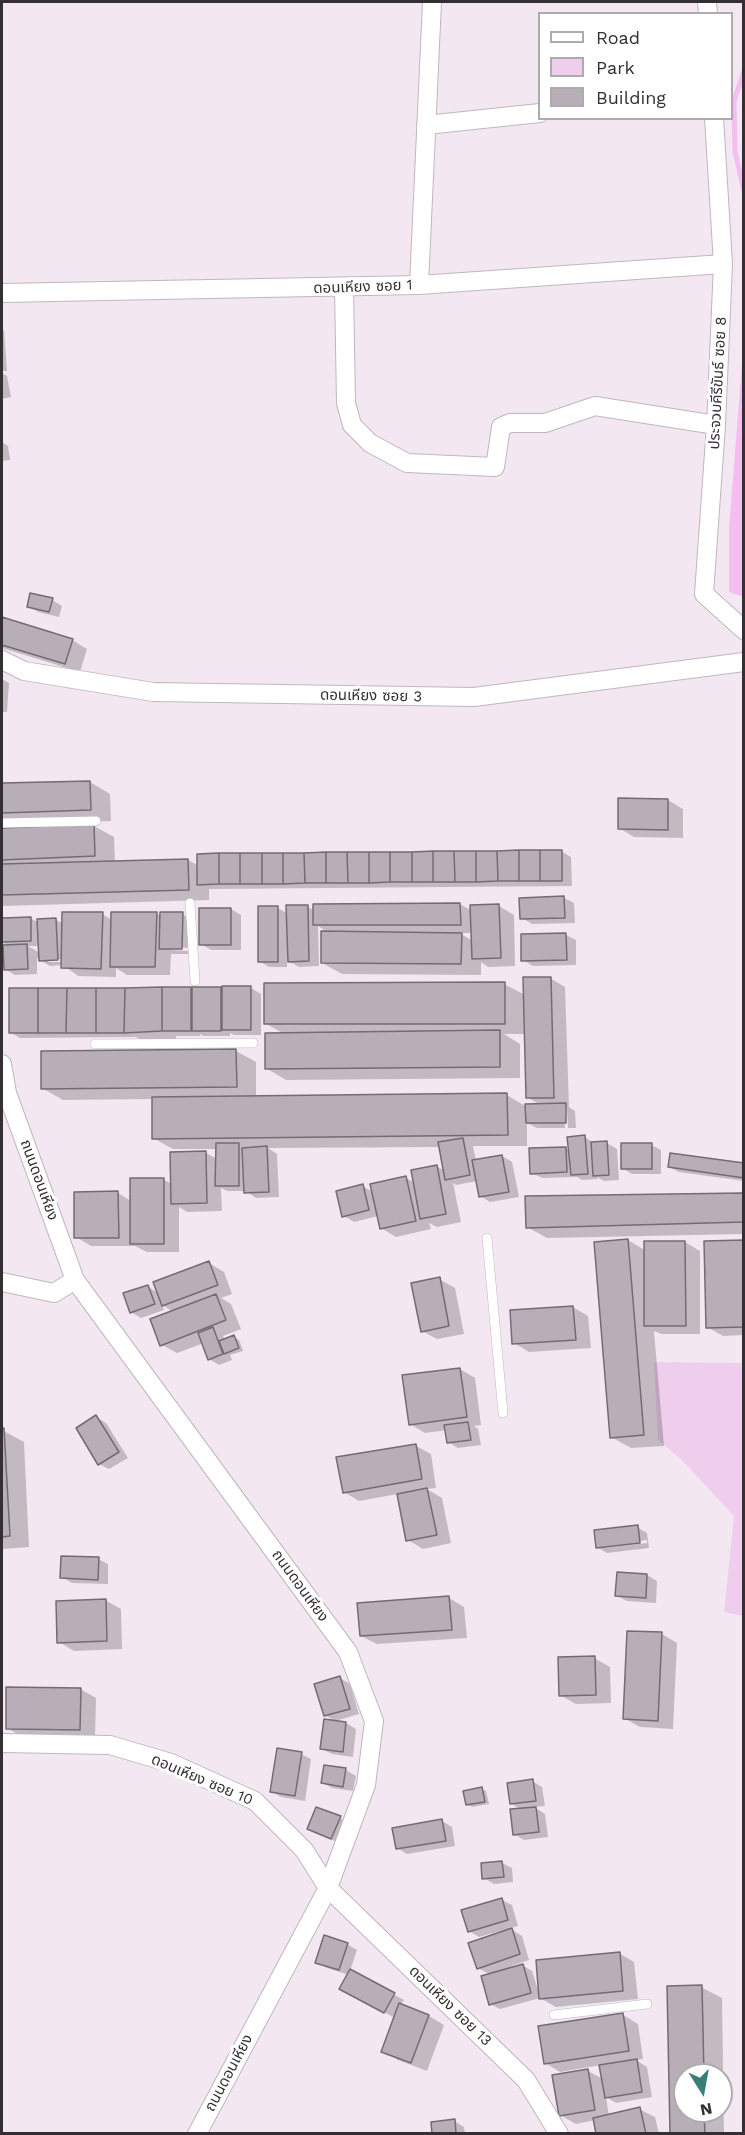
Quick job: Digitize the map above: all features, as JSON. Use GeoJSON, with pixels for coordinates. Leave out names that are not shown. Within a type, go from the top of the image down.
{"type":"FeatureCollection","features":[{"type":"Feature","properties":{"kind":"street"},"geometry":{"type":"LineString","coordinates":[[419,285],[432,2]]}},
{"type":"Feature","properties":{"kind":"street"},"geometry":{"type":"LineString","coordinates":[[426,125],[538,113]]}},
{"type":"Feature","properties":{"kind":"street","name":"ประจวบคีรีขันธ์ ซอย 8"},"geometry":{"type":"LineString","coordinates":[[714,120],[723,264],[716,425],[704,594],[744,630]]}},
{"type":"Feature","properties":{"kind":"street","name":"ดอนเหียง ซอย 1"},"geometry":{"type":"LineString","coordinates":[[2,293],[419,285],[723,264]]}},
{"type":"Feature","properties":{"kind":"street"},"geometry":{"type":"LineString","coordinates":[[344,287],[346,404],[352,425],[370,443],[407,463],[495,467],[501,427],[510,423],[545,423],[595,405],[716,425]]}},
{"type":"Feature","properties":{"kind":"street","name":"ดอนเหียง ซอย 3"},"geometry":{"type":"LineString","coordinates":[[2,660],[24,671],[153,693],[474,697],[744,662]]}},
{"type":"Feature","properties":{"kind":"street","name":"ถนนดอนเหียง"},"geometry":{"type":"LineString","coordinates":[[2,1064],[8,1093],[75,1280],[348,1652],[374,1721],[366,1785],[328,1888],[196,2133]]}},
{"type":"Feature","properties":{"kind":"street"},"geometry":{"type":"LineString","coordinates":[[2,1282],[54,1293],[75,1280]]}},
{"type":"Feature","properties":{"kind":"street","name":"ดอนเหียง ซอย 10"},"geometry":{"type":"LineString","coordinates":[[2,1743],[110,1745],[171,1763],[255,1801],[304,1850],[328,1888]]}},
{"type":"Feature","properties":{"kind":"street","name":"ดอนเหียง ซอย 13"},"geometry":{"type":"LineString","coordinates":[[328,1888],[526,2080],[559,2133]]}},
{"type":"Feature","properties":{"kind":"lane"},"geometry":{"type":"LineString","coordinates":[[2,823],[96,821]]}},
{"type":"Feature","properties":{"kind":"lane"},"geometry":{"type":"LineString","coordinates":[[190,903],[195,981]]}},
{"type":"Feature","properties":{"kind":"lane"},"geometry":{"type":"LineString","coordinates":[[95,1044],[253,1043]]}},
{"type":"Feature","properties":{"kind":"lane"},"geometry":{"type":"LineString","coordinates":[[487,1238],[503,1413]]}},
{"type":"Feature","properties":{"kind":"lane"},"geometry":{"type":"LineString","coordinates":[[555,2015],[647,2004]]}},
{"type":"Feature","properties":{"kind":"green space"},"geometry":{"type":"Polygon","coordinates":[[[654,1362],[743,1363],[743,1616],[724,1612],[734,1516],[682,1460],[658,1440],[654,1362]]]}},
{"type":"Feature","properties":{"kind":"shaded area"},"geometry":{"type":"Polygon","coordinates":[[[743,351],[743,597],[729,592],[729,528],[743,351]]]}},
{"type":"Feature","properties":{"kind":"building"},"geometry":{"type":"Polygon","coordinates":[[[30,593],[53,598],[49,612],[27,607],[30,593]]]}},
{"type":"Feature","properties":{"kind":"building"},"geometry":{"type":"Polygon","coordinates":[[[2,617],[73,639],[65,664],[2,645],[2,617]]]}},
{"type":"Feature","properties":{"kind":"building"},"geometry":{"type":"Polygon","coordinates":[[[90,781],[91,810],[2,813],[2,783],[90,781]]]}},
{"type":"Feature","properties":{"kind":"building"},"geometry":{"type":"Polygon","coordinates":[[[618,798],[668,799],[668,830],[618,829],[618,798]]]}},
{"type":"Feature","properties":{"kind":"building"},"geometry":{"type":"Polygon","coordinates":[[[94,824],[95,856],[2,860],[2,828],[94,824]]]}},
{"type":"Feature","properties":{"kind":"building"},"geometry":{"type":"Polygon","coordinates":[[[519,850],[540,850],[540,881],[519,881],[519,850]]]}},
{"type":"Feature","properties":{"kind":"building"},"geometry":{"type":"Polygon","coordinates":[[[519,850],[519,881],[498,881],[497,851],[519,850]]]}},
{"type":"Feature","properties":{"kind":"building"},"geometry":{"type":"Polygon","coordinates":[[[540,850],[562,850],[562,881],[540,881],[540,850]]]}},
{"type":"Feature","properties":{"kind":"building"},"geometry":{"type":"Polygon","coordinates":[[[433,851],[454,851],[455,882],[433,882],[433,851]]]}},
{"type":"Feature","properties":{"kind":"building"},"geometry":{"type":"Polygon","coordinates":[[[433,851],[433,882],[412,882],[412,852],[433,851]]]}},
{"type":"Feature","properties":{"kind":"building"},"geometry":{"type":"Polygon","coordinates":[[[454,851],[476,851],[476,882],[455,882],[454,851]]]}},
{"type":"Feature","properties":{"kind":"building"},"geometry":{"type":"Polygon","coordinates":[[[476,851],[497,851],[498,881],[476,882],[476,851]]]}},
{"type":"Feature","properties":{"kind":"building"},"geometry":{"type":"Polygon","coordinates":[[[326,852],[326,883],[305,883],[304,853],[326,852]]]}},
{"type":"Feature","properties":{"kind":"building"},"geometry":{"type":"Polygon","coordinates":[[[326,852],[347,852],[348,883],[326,883],[326,852]]]}},
{"type":"Feature","properties":{"kind":"building"},"geometry":{"type":"Polygon","coordinates":[[[347,852],[369,852],[369,883],[348,883],[347,852]]]}},
{"type":"Feature","properties":{"kind":"building"},"geometry":{"type":"Polygon","coordinates":[[[369,852],[390,852],[390,882],[369,883],[369,852]]]}},
{"type":"Feature","properties":{"kind":"building"},"geometry":{"type":"Polygon","coordinates":[[[390,852],[412,852],[412,882],[390,882],[390,852]]]}},
{"type":"Feature","properties":{"kind":"building"},"geometry":{"type":"Polygon","coordinates":[[[219,853],[219,884],[197,885],[197,854],[219,853]]]}},
{"type":"Feature","properties":{"kind":"building"},"geometry":{"type":"Polygon","coordinates":[[[219,853],[240,853],[240,884],[219,884],[219,853]]]}},
{"type":"Feature","properties":{"kind":"building"},"geometry":{"type":"Polygon","coordinates":[[[240,853],[262,853],[262,884],[240,884],[240,853]]]}},
{"type":"Feature","properties":{"kind":"building"},"geometry":{"type":"Polygon","coordinates":[[[262,853],[283,853],[283,884],[262,884],[262,853]]]}},
{"type":"Feature","properties":{"kind":"building"},"geometry":{"type":"Polygon","coordinates":[[[283,853],[304,853],[305,883],[283,884],[283,853]]]}},
{"type":"Feature","properties":{"kind":"building"},"geometry":{"type":"Polygon","coordinates":[[[188,859],[189,890],[2,895],[2,864],[188,859]]]}},
{"type":"Feature","properties":{"kind":"building"},"geometry":{"type":"Polygon","coordinates":[[[564,896],[565,918],[520,919],[519,898],[564,896]]]}},
{"type":"Feature","properties":{"kind":"building"},"geometry":{"type":"Polygon","coordinates":[[[460,903],[461,925],[313,925],[313,904],[460,903]]]}},
{"type":"Feature","properties":{"kind":"building"},"geometry":{"type":"Polygon","coordinates":[[[499,904],[501,958],[472,959],[470,905],[499,904]]]}},
{"type":"Feature","properties":{"kind":"building"},"geometry":{"type":"Polygon","coordinates":[[[286,905],[308,905],[309,961],[288,962],[286,905]]]}},
{"type":"Feature","properties":{"kind":"building"},"geometry":{"type":"Polygon","coordinates":[[[258,906],[278,906],[278,962],[258,962],[258,906]]]}},
{"type":"Feature","properties":{"kind":"building"},"geometry":{"type":"Polygon","coordinates":[[[199,908],[231,908],[231,945],[199,945],[199,908]]]}},
{"type":"Feature","properties":{"kind":"building"},"geometry":{"type":"Polygon","coordinates":[[[62,912],[103,912],[101,969],[61,968],[62,912]]]}},
{"type":"Feature","properties":{"kind":"building"},"geometry":{"type":"Polygon","coordinates":[[[111,912],[157,912],[155,967],[110,967],[111,912]]]}},
{"type":"Feature","properties":{"kind":"building"},"geometry":{"type":"Polygon","coordinates":[[[160,912],[183,912],[182,949],[159,949],[160,912]]]}},
{"type":"Feature","properties":{"kind":"building"},"geometry":{"type":"Polygon","coordinates":[[[31,917],[31,941],[2,942],[2,918],[31,917]]]}},
{"type":"Feature","properties":{"kind":"building"},"geometry":{"type":"Polygon","coordinates":[[[56,918],[58,960],[39,961],[37,919],[56,918]]]}},
{"type":"Feature","properties":{"kind":"building"},"geometry":{"type":"Polygon","coordinates":[[[321,931],[462,933],[461,964],[321,963],[321,931]]]}},
{"type":"Feature","properties":{"kind":"building"},"geometry":{"type":"Polygon","coordinates":[[[566,933],[567,960],[521,961],[521,934],[566,933]]]}},
{"type":"Feature","properties":{"kind":"building"},"geometry":{"type":"Polygon","coordinates":[[[27,944],[28,969],[4,970],[3,945],[27,944]]]}},
{"type":"Feature","properties":{"kind":"building"},"geometry":{"type":"Polygon","coordinates":[[[523,977],[551,977],[554,1098],[526,1098],[523,977]]]}},
{"type":"Feature","properties":{"kind":"building"},"geometry":{"type":"Polygon","coordinates":[[[505,982],[505,1024],[264,1024],[264,983],[505,982]]]}},
{"type":"Feature","properties":{"kind":"building"},"geometry":{"type":"Polygon","coordinates":[[[222,986],[251,986],[251,1030],[222,1030],[222,986]]]}},
{"type":"Feature","properties":{"kind":"building"},"geometry":{"type":"Polygon","coordinates":[[[162,987],[191,987],[191,1031],[162,1031],[162,987]]]}},
{"type":"Feature","properties":{"kind":"building"},"geometry":{"type":"Polygon","coordinates":[[[162,987],[162,1031],[124,1033],[125,988],[162,987]]]}},
{"type":"Feature","properties":{"kind":"building"},"geometry":{"type":"Polygon","coordinates":[[[192,987],[221,987],[221,1031],[192,1031],[192,987]]]}},
{"type":"Feature","properties":{"kind":"building"},"geometry":{"type":"Polygon","coordinates":[[[9,988],[38,988],[38,1033],[9,1033],[9,988]]]}},
{"type":"Feature","properties":{"kind":"building"},"geometry":{"type":"Polygon","coordinates":[[[38,988],[67,988],[66,1033],[38,1033],[38,988]]]}},
{"type":"Feature","properties":{"kind":"building"},"geometry":{"type":"Polygon","coordinates":[[[67,988],[96,988],[96,1033],[66,1033],[67,988]]]}},
{"type":"Feature","properties":{"kind":"building"},"geometry":{"type":"Polygon","coordinates":[[[96,988],[125,988],[124,1033],[96,1033],[96,988]]]}},
{"type":"Feature","properties":{"kind":"building"},"geometry":{"type":"Polygon","coordinates":[[[500,1030],[500,1067],[265,1069],[265,1033],[500,1030]]]}},
{"type":"Feature","properties":{"kind":"building"},"geometry":{"type":"Polygon","coordinates":[[[236,1049],[237,1087],[41,1089],[41,1051],[236,1049]]]}},
{"type":"Feature","properties":{"kind":"building"},"geometry":{"type":"Polygon","coordinates":[[[507,1093],[508,1135],[152,1139],[152,1097],[507,1093]]]}},
{"type":"Feature","properties":{"kind":"building"},"geometry":{"type":"Polygon","coordinates":[[[566,1103],[566,1123],[526,1123],[525,1104],[566,1103]]]}},
{"type":"Feature","properties":{"kind":"building"},"geometry":{"type":"Polygon","coordinates":[[[585,1135],[588,1174],[571,1175],[567,1137],[585,1135]]]}},
{"type":"Feature","properties":{"kind":"building"},"geometry":{"type":"Polygon","coordinates":[[[463,1138],[470,1175],[445,1180],[438,1142],[463,1138]]]}},
{"type":"Feature","properties":{"kind":"building"},"geometry":{"type":"Polygon","coordinates":[[[607,1141],[609,1175],[593,1176],[591,1142],[607,1141]]]}},
{"type":"Feature","properties":{"kind":"building"},"geometry":{"type":"Polygon","coordinates":[[[216,1143],[239,1143],[239,1186],[215,1186],[216,1143]]]}},
{"type":"Feature","properties":{"kind":"building"},"geometry":{"type":"Polygon","coordinates":[[[621,1143],[652,1143],[652,1169],[621,1169],[621,1143]]]}},
{"type":"Feature","properties":{"kind":"building"},"geometry":{"type":"Polygon","coordinates":[[[267,1146],[269,1192],[244,1193],[242,1148],[267,1146]]]}},
{"type":"Feature","properties":{"kind":"building"},"geometry":{"type":"Polygon","coordinates":[[[566,1147],[567,1172],[530,1174],[529,1148],[566,1147]]]}},
{"type":"Feature","properties":{"kind":"building"},"geometry":{"type":"Polygon","coordinates":[[[206,1151],[207,1203],[171,1204],[170,1152],[206,1151]]]}},
{"type":"Feature","properties":{"kind":"building"},"geometry":{"type":"Polygon","coordinates":[[[670,1153],[744,1163],[744,1178],[668,1167],[670,1153]]]}},
{"type":"Feature","properties":{"kind":"building"},"geometry":{"type":"Polygon","coordinates":[[[502,1155],[509,1192],[479,1197],[472,1160],[502,1155]]]}},
{"type":"Feature","properties":{"kind":"building"},"geometry":{"type":"Polygon","coordinates":[[[437,1165],[446,1214],[420,1219],[411,1170],[437,1165]]]}},
{"type":"Feature","properties":{"kind":"building"},"geometry":{"type":"Polygon","coordinates":[[[406,1176],[416,1221],[380,1229],[370,1184],[406,1176]]]}},
{"type":"Feature","properties":{"kind":"building"},"geometry":{"type":"Polygon","coordinates":[[[130,1178],[164,1178],[164,1244],[130,1244],[130,1178]]]}},
{"type":"Feature","properties":{"kind":"building"},"geometry":{"type":"Polygon","coordinates":[[[363,1184],[369,1210],[342,1217],[336,1191],[363,1184]]]}},
{"type":"Feature","properties":{"kind":"building"},"geometry":{"type":"Polygon","coordinates":[[[118,1191],[119,1238],[74,1238],[74,1192],[118,1191]]]}},
{"type":"Feature","properties":{"kind":"building"},"geometry":{"type":"Polygon","coordinates":[[[744,1193],[744,1222],[526,1228],[525,1196],[744,1193]]]}},
{"type":"Feature","properties":{"kind":"building"},"geometry":{"type":"Polygon","coordinates":[[[628,1239],[644,1435],[610,1438],[594,1242],[628,1239]]]}},
{"type":"Feature","properties":{"kind":"building"},"geometry":{"type":"Polygon","coordinates":[[[744,1240],[744,1327],[706,1328],[704,1241],[744,1240]]]}},
{"type":"Feature","properties":{"kind":"building"},"geometry":{"type":"Polygon","coordinates":[[[644,1241],[685,1241],[686,1326],[644,1326],[644,1241]]]}},
{"type":"Feature","properties":{"kind":"building"},"geometry":{"type":"Polygon","coordinates":[[[209,1261],[218,1285],[162,1306],[153,1282],[209,1261]]]}},
{"type":"Feature","properties":{"kind":"building"},"geometry":{"type":"Polygon","coordinates":[[[440,1277],[449,1326],[421,1332],[411,1283],[440,1277]]]}},
{"type":"Feature","properties":{"kind":"building"},"geometry":{"type":"Polygon","coordinates":[[[148,1285],[155,1304],[130,1313],[123,1293],[148,1285]]]}},
{"type":"Feature","properties":{"kind":"building"},"geometry":{"type":"Polygon","coordinates":[[[216,1294],[226,1320],[160,1346],[150,1319],[216,1294]]]}},
{"type":"Feature","properties":{"kind":"building"},"geometry":{"type":"Polygon","coordinates":[[[573,1306],[576,1340],[512,1344],[510,1310],[573,1306]]]}},
{"type":"Feature","properties":{"kind":"building"},"geometry":{"type":"Polygon","coordinates":[[[213,1327],[223,1354],[208,1360],[198,1333],[213,1327]]]}},
{"type":"Feature","properties":{"kind":"building"},"geometry":{"type":"Polygon","coordinates":[[[234,1335],[239,1348],[224,1354],[219,1341],[234,1335]]]}},
{"type":"Feature","properties":{"kind":"building"},"geometry":{"type":"Polygon","coordinates":[[[460,1368],[467,1417],[409,1425],[402,1375],[460,1368]]]}},
{"type":"Feature","properties":{"kind":"building"},"geometry":{"type":"Polygon","coordinates":[[[96,1415],[119,1452],[98,1465],[76,1428],[96,1415]]]}},
{"type":"Feature","properties":{"kind":"building"},"geometry":{"type":"Polygon","coordinates":[[[468,1422],[471,1440],[447,1443],[444,1425],[468,1422]]]}},
{"type":"Feature","properties":{"kind":"building"},"geometry":{"type":"Polygon","coordinates":[[[4,1428],[10,1536],[2,1537],[2,1429],[4,1428]]]}},
{"type":"Feature","properties":{"kind":"building"},"geometry":{"type":"Polygon","coordinates":[[[416,1444],[422,1479],[343,1493],[336,1457],[416,1444]]]}},
{"type":"Feature","properties":{"kind":"building"},"geometry":{"type":"Polygon","coordinates":[[[427,1488],[437,1535],[406,1541],[397,1494],[427,1488]]]}},
{"type":"Feature","properties":{"kind":"building"},"geometry":{"type":"Polygon","coordinates":[[[638,1525],[640,1543],[596,1548],[594,1530],[638,1525]]]}},
{"type":"Feature","properties":{"kind":"building"},"geometry":{"type":"Polygon","coordinates":[[[61,1556],[99,1557],[98,1580],[60,1578],[61,1556]]]}},
{"type":"Feature","properties":{"kind":"building"},"geometry":{"type":"Polygon","coordinates":[[[617,1572],[647,1574],[646,1598],[615,1596],[617,1572]]]}},
{"type":"Feature","properties":{"kind":"building"},"geometry":{"type":"Polygon","coordinates":[[[449,1596],[452,1630],[360,1636],[357,1603],[449,1596]]]}},
{"type":"Feature","properties":{"kind":"building"},"geometry":{"type":"Polygon","coordinates":[[[106,1599],[107,1641],[57,1643],[56,1601],[106,1599]]]}},
{"type":"Feature","properties":{"kind":"building"},"geometry":{"type":"Polygon","coordinates":[[[627,1631],[662,1632],[658,1721],[623,1719],[627,1631]]]}},
{"type":"Feature","properties":{"kind":"building"},"geometry":{"type":"Polygon","coordinates":[[[595,1656],[596,1695],[559,1696],[558,1657],[595,1656]]]}},
{"type":"Feature","properties":{"kind":"building"},"geometry":{"type":"Polygon","coordinates":[[[340,1676],[350,1709],[324,1716],[314,1684],[340,1676]]]}},
{"type":"Feature","properties":{"kind":"building"},"geometry":{"type":"Polygon","coordinates":[[[6,1687],[81,1688],[80,1730],[6,1729],[6,1687]]]}},
{"type":"Feature","properties":{"kind":"building"},"geometry":{"type":"Polygon","coordinates":[[[324,1719],[346,1722],[343,1752],[320,1749],[324,1719]]]}},
{"type":"Feature","properties":{"kind":"building"},"geometry":{"type":"Polygon","coordinates":[[[277,1748],[302,1752],[295,1796],[270,1792],[277,1748]]]}},
{"type":"Feature","properties":{"kind":"building"},"geometry":{"type":"Polygon","coordinates":[[[324,1765],[346,1768],[343,1787],[321,1783],[324,1765]]]}},
{"type":"Feature","properties":{"kind":"building"},"geometry":{"type":"Polygon","coordinates":[[[533,1779],[536,1801],[510,1804],[507,1783],[533,1779]]]}},
{"type":"Feature","properties":{"kind":"building"},"geometry":{"type":"Polygon","coordinates":[[[482,1787],[485,1802],[466,1805],[463,1791],[482,1787]]]}},
{"type":"Feature","properties":{"kind":"building"},"geometry":{"type":"Polygon","coordinates":[[[316,1807],[341,1816],[331,1839],[307,1829],[316,1807]]]}},
{"type":"Feature","properties":{"kind":"building"},"geometry":{"type":"Polygon","coordinates":[[[536,1807],[539,1832],[513,1835],[510,1809],[536,1807]]]}},
{"type":"Feature","properties":{"kind":"building"},"geometry":{"type":"Polygon","coordinates":[[[442,1819],[446,1841],[396,1849],[392,1828],[442,1819]]]}},
{"type":"Feature","properties":{"kind":"building"},"geometry":{"type":"Polygon","coordinates":[[[502,1861],[504,1877],[482,1879],[481,1863],[502,1861]]]}},
{"type":"Feature","properties":{"kind":"building"},"geometry":{"type":"Polygon","coordinates":[[[502,1898],[508,1920],[468,1932],[461,1910],[502,1898]]]}},
{"type":"Feature","properties":{"kind":"building"},"geometry":{"type":"Polygon","coordinates":[[[512,1928],[520,1954],[477,1969],[468,1943],[512,1928]]]}},
{"type":"Feature","properties":{"kind":"building"},"geometry":{"type":"Polygon","coordinates":[[[324,1935],[348,1943],[339,1970],[315,1963],[324,1935]]]}},
{"type":"Feature","properties":{"kind":"building"},"geometry":{"type":"Polygon","coordinates":[[[620,1952],[623,1991],[539,1999],[536,1960],[620,1952]]]}},
{"type":"Feature","properties":{"kind":"building"},"geometry":{"type":"Polygon","coordinates":[[[523,1964],[531,1993],[489,2005],[481,1976],[523,1964]]]}},
{"type":"Feature","properties":{"kind":"building"},"geometry":{"type":"Polygon","coordinates":[[[350,1969],[395,1993],[384,2013],[339,1989],[350,1969]]]}},
{"type":"Feature","properties":{"kind":"building"},"geometry":{"type":"Polygon","coordinates":[[[702,1985],[704,2063],[673,2063],[673,2123],[705,2123],[705,2134],[670,2134],[667,1986],[702,1985]]]}},
{"type":"Feature","properties":{"kind":"building"},"geometry":{"type":"Polygon","coordinates":[[[399,2003],[429,2015],[411,2063],[381,2052],[399,2003]]]}},
{"type":"Feature","properties":{"kind":"building"},"geometry":{"type":"Polygon","coordinates":[[[623,2013],[629,2051],[544,2064],[538,2026],[623,2013]]]}},
{"type":"Feature","properties":{"kind":"building"},"geometry":{"type":"Polygon","coordinates":[[[637,2059],[642,2092],[605,2098],[599,2065],[637,2059]]]}},
{"type":"Feature","properties":{"kind":"building"},"geometry":{"type":"Polygon","coordinates":[[[588,2069],[595,2110],[559,2116],[552,2075],[588,2069]]]}},
{"type":"Feature","properties":{"kind":"building"},"geometry":{"type":"Polygon","coordinates":[[[640,2107],[646,2134],[596,2134],[593,2118],[640,2107]]]}},
{"type":"Feature","properties":{"kind":"building"},"geometry":{"type":"Polygon","coordinates":[[[455,2119],[456,2134],[432,2134],[431,2122],[455,2119]]]}},
{"type":"Feature","properties":{"kind":"waterway"},"geometry":{"type":"LineString","coordinates":[[744,71],[734,101],[735,152],[744,191]]}}]}
